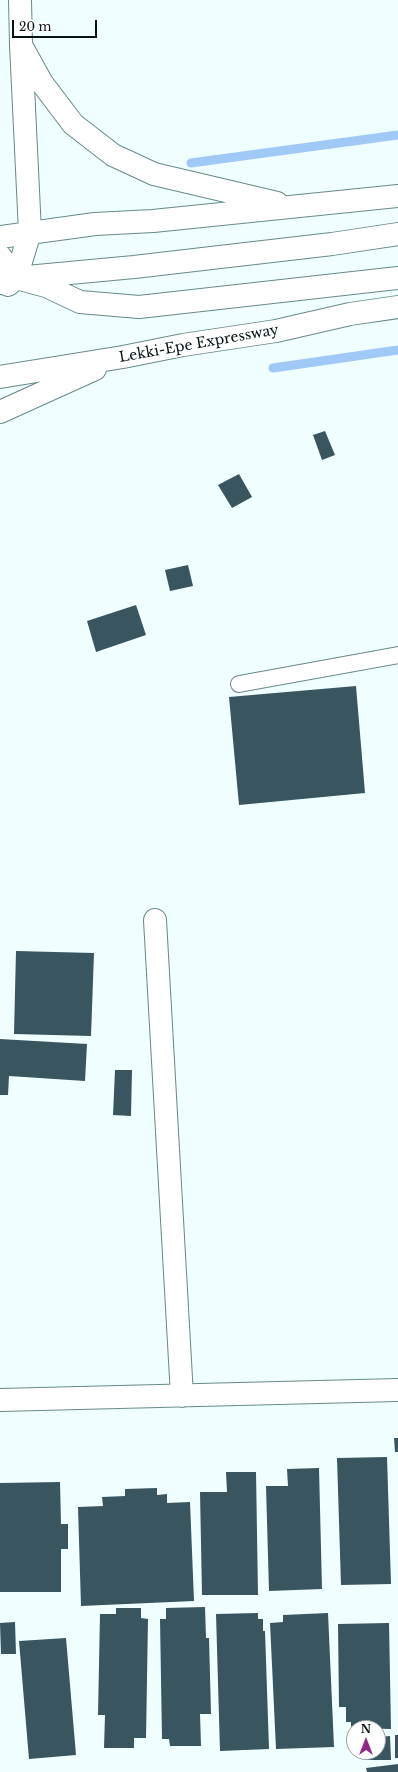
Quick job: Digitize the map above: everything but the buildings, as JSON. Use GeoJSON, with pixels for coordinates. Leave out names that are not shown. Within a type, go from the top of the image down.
{"type":"FeatureCollection","features":[{"type":"Feature","properties":{"kind":"main road"},"geometry":{"type":"LineString","coordinates":[[0,292],[8,281],[30,232],[20,0]]}},
{"type":"Feature","properties":{"kind":"main road"},"geometry":{"type":"LineString","coordinates":[[21,45],[42,83],[73,124],[113,155],[154,174],[296,207]]}},
{"type":"Feature","properties":{"kind":"main road"},"geometry":{"type":"LineString","coordinates":[[0,237],[96,224],[153,221],[398,196]]}},
{"type":"Feature","properties":{"kind":"main road"},"geometry":{"type":"LineString","coordinates":[[8,281],[332,244],[398,234]]}},
{"type":"Feature","properties":{"kind":"main road"},"geometry":{"type":"LineString","coordinates":[[0,256],[8,281]]}},
{"type":"Feature","properties":{"kind":"main road"},"geometry":{"type":"LineString","coordinates":[[8,281],[46,286],[80,302],[138,307],[398,278]]}},
{"type":"Feature","properties":{"kind":"main road","name":"Lekki-Epe Expressway"},"geometry":{"type":"LineString","coordinates":[[0,377],[123,357],[182,345],[276,331],[350,314],[398,307]]}},
{"type":"Feature","properties":{"kind":"main road"},"geometry":{"type":"LineString","coordinates":[[0,412],[123,357]]}},
{"type":"Feature","properties":{"kind":"main road"},"geometry":{"type":"LineString","coordinates":[[155,920],[182,1396]]}},
{"type":"Feature","properties":{"kind":"main road"},"geometry":{"type":"LineString","coordinates":[[0,1400],[398,1390]]}},
{"type":"Feature","properties":{"kind":"lane"},"geometry":{"type":"LineString","coordinates":[[239,684],[398,655]]}},
{"type":"Feature","properties":{"kind":"waterway"},"geometry":{"type":"LineString","coordinates":[[191,163],[398,135]]}},
{"type":"Feature","properties":{"kind":"waterway"},"geometry":{"type":"LineString","coordinates":[[273,368],[398,350]]}}]}
